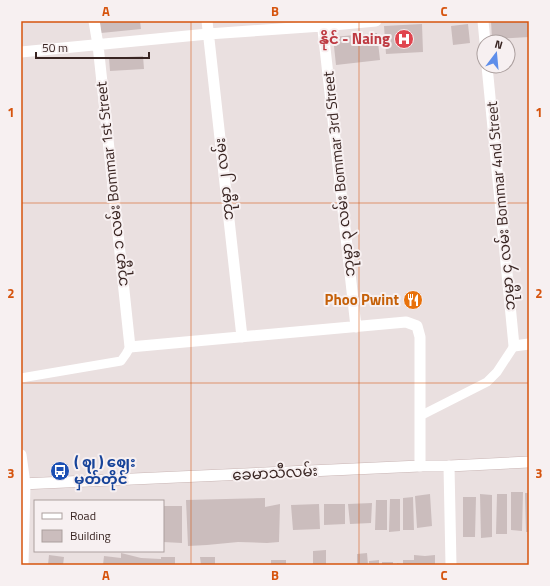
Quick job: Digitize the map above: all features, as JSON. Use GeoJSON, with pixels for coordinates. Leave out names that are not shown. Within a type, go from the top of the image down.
{"type":"FeatureCollection","features":[{"type":"Feature","properties":{"kind":"street","name":"ဘုမ္မာ ၁ လမ်း Bommar 1st Street"},"geometry":{"type":"LineString","coordinates":[[94,21],[98,45],[130,347]]}},
{"type":"Feature","properties":{"kind":"street","name":"ဘုမ္မာ ၂ လမ်း"},"geometry":{"type":"LineString","coordinates":[[207,21],[242,337]]}},
{"type":"Feature","properties":{"kind":"street"},"geometry":{"type":"LineString","coordinates":[[21,52],[322,24],[376,21]]}},
{"type":"Feature","properties":{"kind":"street"},"geometry":{"type":"LineString","coordinates":[[483,21],[484,34]]}},
{"type":"Feature","properties":{"kind":"street","name":"ဘုမ္မာ ၃ လမ်း Bommar 3rd Street"},"geometry":{"type":"LineString","coordinates":[[322,24],[356,327]]}},
{"type":"Feature","properties":{"kind":"street","name":"ဘုမ္မာ ၄ လမ်း Bommar 4nd Street"},"geometry":{"type":"LineString","coordinates":[[488,74],[514,346]]}},
{"type":"Feature","properties":{"kind":"street"},"geometry":{"type":"LineString","coordinates":[[130,347],[406,322],[417,326],[420,337],[420,466]]}},
{"type":"Feature","properties":{"kind":"street"},"geometry":{"type":"LineString","coordinates":[[514,346],[529,344]]}},
{"type":"Feature","properties":{"kind":"street"},"geometry":{"type":"LineString","coordinates":[[21,455],[23,484],[24,565]]}},
{"type":"Feature","properties":{"kind":"street","name":"ခေမာသီလမ်း"},"geometry":{"type":"LineString","coordinates":[[23,484],[529,462]]}},
{"type":"Feature","properties":{"kind":"street"},"geometry":{"type":"LineString","coordinates":[[449,466],[451,565]]}},
{"type":"Feature","properties":{"kind":"lane"},"geometry":{"type":"LineString","coordinates":[[420,416],[487,382],[497,372],[514,346]]}},
{"type":"Feature","properties":{"kind":"lane"},"geometry":{"type":"LineString","coordinates":[[21,378],[121,361],[130,347]]}},
{"type":"Feature","properties":{"kind":"building"},"geometry":{"type":"Polygon","coordinates":[[[100,21],[140,21],[141,29],[101,33],[100,21]]]}},
{"type":"Feature","properties":{"kind":"building"},"geometry":{"type":"Polygon","coordinates":[[[491,21],[529,21],[529,37],[516,38],[516,34],[492,34],[491,21]]]}},
{"type":"Feature","properties":{"kind":"building","name":"နိုင် - Naing"},"geometry":{"type":"Polygon","coordinates":[[[422,24],[423,52],[386,54],[384,26],[422,24]]]}},
{"type":"Feature","properties":{"kind":"building"},"geometry":{"type":"Polygon","coordinates":[[[468,24],[470,43],[453,45],[451,26],[468,24]]]}},
{"type":"Feature","properties":{"kind":"building"},"geometry":{"type":"Polygon","coordinates":[[[377,33],[380,60],[336,65],[333,37],[377,33]]]}},
{"type":"Feature","properties":{"kind":"building"},"geometry":{"type":"Polygon","coordinates":[[[143,56],[144,69],[110,71],[109,58],[143,56]]]}},
{"type":"Feature","properties":{"kind":"building"},"geometry":{"type":"Polygon","coordinates":[[[511,492],[523,492],[522,531],[511,530],[511,492]]]}},
{"type":"Feature","properties":{"kind":"building"},"geometry":{"type":"Polygon","coordinates":[[[525,493],[529,493],[529,532],[526,532],[525,493]]]}},
{"type":"Feature","properties":{"kind":"building"},"geometry":{"type":"Polygon","coordinates":[[[430,494],[432,526],[417,528],[415,496],[430,494]]]}},
{"type":"Feature","properties":{"kind":"building"},"geometry":{"type":"Polygon","coordinates":[[[480,494],[492,495],[492,537],[481,538],[480,494]]]}},
{"type":"Feature","properties":{"kind":"building"},"geometry":{"type":"Polygon","coordinates":[[[497,494],[507,494],[507,534],[496,534],[497,494]]]}},
{"type":"Feature","properties":{"kind":"building"},"geometry":{"type":"Polygon","coordinates":[[[413,497],[414,530],[403,530],[403,498],[413,497]]]}},
{"type":"Feature","properties":{"kind":"building"},"geometry":{"type":"Polygon","coordinates":[[[463,497],[476,497],[475,537],[463,537],[463,497]]]}},
{"type":"Feature","properties":{"kind":"building"},"geometry":{"type":"Polygon","coordinates":[[[265,498],[265,507],[280,504],[279,542],[238,542],[188,546],[186,500],[265,498]]]}},
{"type":"Feature","properties":{"kind":"building"},"geometry":{"type":"Polygon","coordinates":[[[390,499],[400,499],[400,531],[389,532],[390,499]]]}},
{"type":"Feature","properties":{"kind":"building"},"geometry":{"type":"Polygon","coordinates":[[[376,500],[387,500],[387,530],[375,530],[376,500]]]}},
{"type":"Feature","properties":{"kind":"building"},"geometry":{"type":"Polygon","coordinates":[[[372,503],[371,523],[350,524],[348,504],[372,503]]]}},
{"type":"Feature","properties":{"kind":"building"},"geometry":{"type":"Polygon","coordinates":[[[319,504],[320,529],[293,530],[291,505],[319,504]]]}},
{"type":"Feature","properties":{"kind":"building"},"geometry":{"type":"Polygon","coordinates":[[[324,504],[345,504],[345,524],[324,525],[324,504]]]}},
{"type":"Feature","properties":{"kind":"building"},"geometry":{"type":"Polygon","coordinates":[[[164,506],[182,506],[182,543],[164,542],[164,506]]]}},
{"type":"Feature","properties":{"kind":"building"},"geometry":{"type":"Polygon","coordinates":[[[326,550],[326,565],[313,565],[313,551],[326,550]]]}},
{"type":"Feature","properties":{"kind":"building"},"geometry":{"type":"Polygon","coordinates":[[[121,553],[141,558],[161,559],[161,557],[175,557],[175,565],[103,565],[104,556],[121,558],[121,553]]]}},
{"type":"Feature","properties":{"kind":"building"},"geometry":{"type":"Polygon","coordinates":[[[367,553],[368,565],[357,565],[357,554],[367,553]]]}},
{"type":"Feature","properties":{"kind":"building"},"geometry":{"type":"Polygon","coordinates":[[[49,555],[64,557],[63,565],[48,565],[49,555]]]}},
{"type":"Feature","properties":{"kind":"building"},"geometry":{"type":"Polygon","coordinates":[[[414,555],[435,555],[435,565],[397,565],[397,563],[403,564],[403,560],[414,560],[414,555]]]}},
{"type":"Feature","properties":{"kind":"building"},"geometry":{"type":"Polygon","coordinates":[[[200,557],[215,557],[215,565],[201,565],[200,557]]]}},
{"type":"Feature","properties":{"kind":"building"},"geometry":{"type":"Polygon","coordinates":[[[271,560],[286,560],[286,565],[271,565],[271,560]]]}},
{"type":"Feature","properties":{"kind":"building"},"geometry":{"type":"Polygon","coordinates":[[[379,560],[379,565],[369,565],[369,561],[379,560]]]}},
{"type":"Feature","properties":{"kind":"building"},"geometry":{"type":"Polygon","coordinates":[[[382,562],[393,562],[393,565],[382,565],[382,562]]]}},
{"type":"Feature","properties":{"kind":"place","name":"နိုင် - Naing"},"geometry":{"type":"Point","coordinates":[404,39]}},
{"type":"Feature","properties":{"kind":"place","name":"Phoo Pwint"},"geometry":{"type":"Point","coordinates":[413,300]}},
{"type":"Feature","properties":{"kind":"place","name":"( ဈ ) ဈေး မှတ်တိုင်"},"geometry":{"type":"Point","coordinates":[60,471]}}]}
